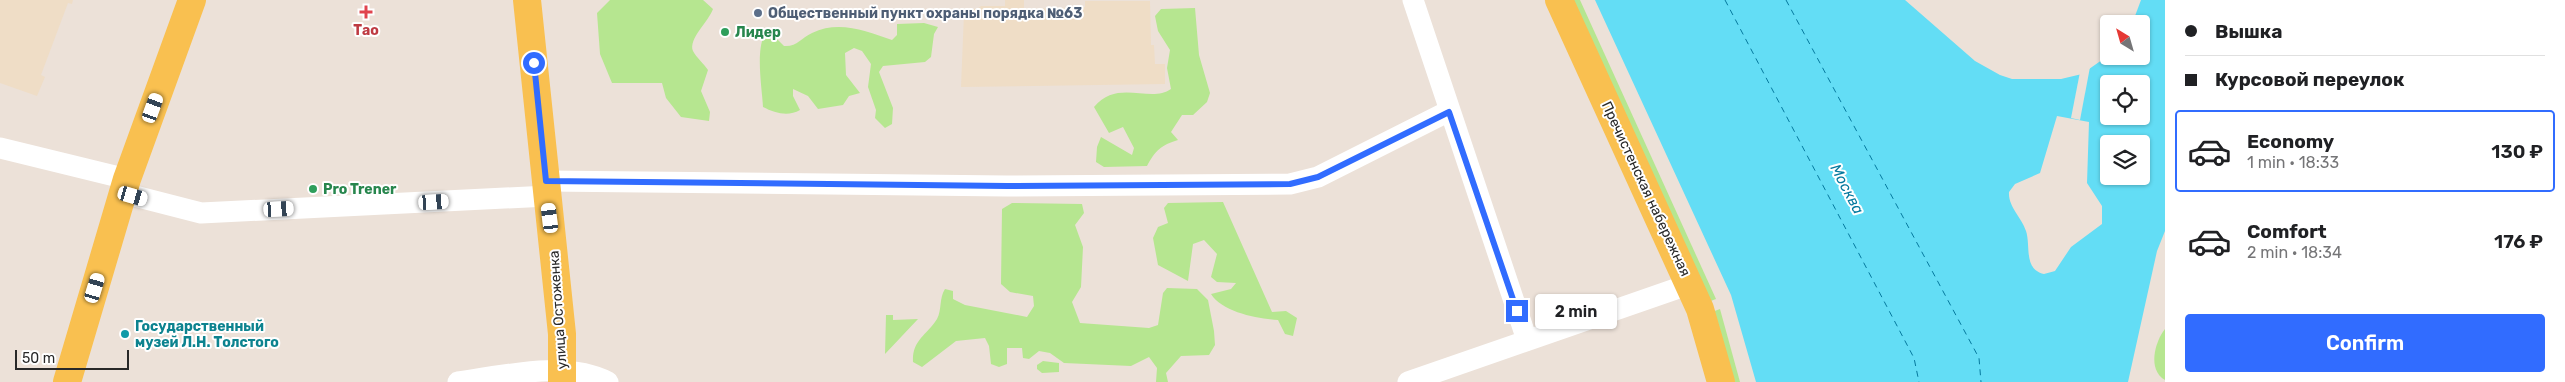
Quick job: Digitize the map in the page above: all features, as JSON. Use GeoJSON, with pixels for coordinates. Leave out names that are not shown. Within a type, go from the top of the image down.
{"type":"FeatureCollection","features":[{"type":"Feature","properties":{"kind":"main road"},"geometry":{"type":"LineString","coordinates":[[67,382],[125,186],[192,0]]}},
{"type":"Feature","properties":{"kind":"main road","name":"улица Остоженка"},"geometry":{"type":"LineString","coordinates":[[527,0],[562,334],[563,377]]}},
{"type":"Feature","properties":{"kind":"main road","name":"Пречистенская набережная"},"geometry":{"type":"LineString","coordinates":[[1559,0],[1690,284],[1700,309],[1721,382]]}},
{"type":"Feature","properties":{"kind":"street"},"geometry":{"type":"LineString","coordinates":[[1413,0],[1527,340]]}},
{"type":"Feature","properties":{"kind":"street"},"geometry":{"type":"LineString","coordinates":[[0,148],[125,186],[197,213],[547,189],[1290,184],[1318,177],[1449,112]]}},
{"type":"Feature","properties":{"kind":"street"},"geometry":{"type":"LineString","coordinates":[[1408,382],[1690,284]]}},
{"type":"Feature","properties":{"kind":"street"},"geometry":{"type":"LineString","coordinates":[[458,382],[542,371],[563,377],[583,374],[608,382]]}},
{"type":"Feature","properties":{"kind":"shaded area"},"geometry":{"type":"Polygon","coordinates":[[[0,0],[73,0],[72,4],[68,3],[41,75],[45,77],[37,96],[0,83],[0,0]]]}},
{"type":"Feature","properties":{"kind":"shaded area"},"geometry":{"type":"Polygon","coordinates":[[[1005,0],[1024,0],[1024,8],[1034,9],[1085,7],[1085,1],[1150,1],[1151,45],[1154,45],[1155,64],[1165,64],[1165,84],[961,87],[964,13],[969,13],[969,9],[977,9],[981,6],[1005,6],[1005,0]]]}},
{"type":"Feature","properties":{"kind":"green space"},"geometry":{"type":"Polygon","coordinates":[[[610,0],[703,0],[713,9],[693,41],[692,46],[694,53],[708,70],[701,91],[710,112],[709,121],[681,117],[666,98],[662,83],[612,83],[600,54],[597,13],[610,0]]]}},
{"type":"Feature","properties":{"kind":"green space"},"geometry":{"type":"Polygon","coordinates":[[[1571,0],[1580,0],[1716,299],[1708,302],[1571,0]]]}},
{"type":"Feature","properties":{"kind":"green space"},"geometry":{"type":"Polygon","coordinates":[[[1195,8],[1199,55],[1210,93],[1207,102],[1193,115],[1182,115],[1171,132],[1178,140],[1159,149],[1147,166],[1104,167],[1096,162],[1097,147],[1101,137],[1132,155],[1134,148],[1123,127],[1109,133],[1094,107],[1103,99],[1113,94],[1153,94],[1163,93],[1171,89],[1167,68],[1170,50],[1158,31],[1155,16],[1161,9],[1195,8]]]}},
{"type":"Feature","properties":{"kind":"green space"},"geometry":{"type":"Polygon","coordinates":[[[924,23],[938,27],[934,34],[931,57],[925,62],[883,66],[879,72],[893,108],[892,124],[885,128],[875,118],[876,110],[868,87],[871,64],[862,51],[854,48],[845,53],[846,75],[860,93],[849,96],[843,105],[818,109],[808,96],[793,89],[793,96],[800,110],[791,113],[781,113],[763,107],[760,55],[761,45],[768,30],[784,46],[788,46],[796,44],[812,33],[832,27],[852,28],[892,40],[897,35],[897,24],[924,23]]]}},
{"type":"Feature","properties":{"kind":"green space"},"geometry":{"type":"Polygon","coordinates":[[[1223,202],[1272,312],[1286,311],[1297,318],[1293,336],[1285,334],[1278,320],[1241,313],[1223,306],[1216,300],[1211,294],[1231,289],[1236,283],[1217,282],[1211,277],[1217,254],[1204,240],[1193,244],[1188,281],[1158,265],[1153,238],[1158,227],[1168,223],[1164,208],[1168,203],[1223,202]]]}},
{"type":"Feature","properties":{"kind":"green space"},"geometry":{"type":"Polygon","coordinates":[[[1012,203],[1082,204],[1084,213],[1075,225],[1083,247],[1081,287],[1072,302],[1080,323],[1149,328],[1158,325],[1163,293],[1167,288],[1197,289],[1208,300],[1214,331],[1215,345],[1209,355],[1181,356],[1166,373],[1168,382],[1156,382],[1157,368],[1149,357],[1131,366],[1064,363],[1050,353],[1039,351],[1029,359],[1023,358],[1022,348],[1007,348],[1007,364],[999,367],[991,364],[989,346],[985,338],[956,341],[922,367],[913,362],[917,343],[937,319],[945,289],[953,291],[953,299],[965,305],[1027,317],[1034,306],[1033,296],[1010,292],[1001,284],[1002,209],[1012,203]]]}},
{"type":"Feature","properties":{"kind":"green space"},"geometry":{"type":"Polygon","coordinates":[[[1720,309],[1740,382],[1732,382],[1712,312],[1720,309]]]}},
{"type":"Feature","properties":{"kind":"green space"},"geometry":{"type":"Polygon","coordinates":[[[886,315],[893,315],[893,320],[918,319],[885,354],[886,315]]]}},
{"type":"Feature","properties":{"kind":"green space"},"geometry":{"type":"Polygon","coordinates":[[[2165,329],[2165,380],[2156,370],[2154,355],[2158,341],[2165,329]]]}},
{"type":"Feature","properties":{"kind":"green space"},"geometry":{"type":"Polygon","coordinates":[[[1043,361],[1059,363],[1059,372],[1042,373],[1037,369],[1037,365],[1043,361]]]}},
{"type":"Feature","properties":{"kind":"water","name":"Москва"},"geometry":{"type":"Polygon","coordinates":[[[1595,0],[1905,0],[1975,61],[2000,75],[2012,79],[2061,79],[2082,74],[2100,61],[2100,65],[2150,65],[2150,15],[2135,15],[2141,0],[2165,0],[2165,231],[2157,251],[2128,382],[1756,382],[1731,295],[1595,0]],[[2057,116],[2040,173],[2015,184],[2009,192],[2013,208],[2026,231],[2030,262],[2037,271],[2044,274],[2055,271],[2071,247],[2102,224],[2102,206],[2087,183],[2089,122],[2057,116]]]}},
{"type":"Feature","properties":{"kind":"pier"},"geometry":{"type":"Polygon","coordinates":[[[2090,67],[2080,120],[2071,118],[2080,72],[2090,67]]]}},
{"type":"Feature","properties":{"kind":"ferry route"},"geometry":{"type":"LineString","coordinates":[[1725,0],[1914,358],[1919,382]]}},
{"type":"Feature","properties":{"kind":"ferry route"},"geometry":{"type":"LineString","coordinates":[[1786,0],[1979,358],[1981,382]]}},
{"type":"Feature","properties":{"kind":"place","name":"Тао"},"geometry":{"type":"Point","coordinates":[366,12]}},
{"type":"Feature","properties":{"kind":"place","name":"Общественный пункт охраны порядка №63"},"geometry":{"type":"Point","coordinates":[758,13]}},
{"type":"Feature","properties":{"kind":"place","name":"Лидер"},"geometry":{"type":"Point","coordinates":[725,32]}},
{"type":"Feature","properties":{"kind":"place","name":"Pro Trener"},"geometry":{"type":"Point","coordinates":[313,189]}},
{"type":"Feature","properties":{"kind":"place","name":"Государственный музей Л.Н. Толстого"},"geometry":{"type":"Point","coordinates":[125,334]}},
{"type":"Feature","properties":{"kind":"route"},"geometry":{"type":"LineString","coordinates":[[534,63],[546,181],[947,186],[1290,184],[1318,177],[1449,112],[1517,311]]}}]}
